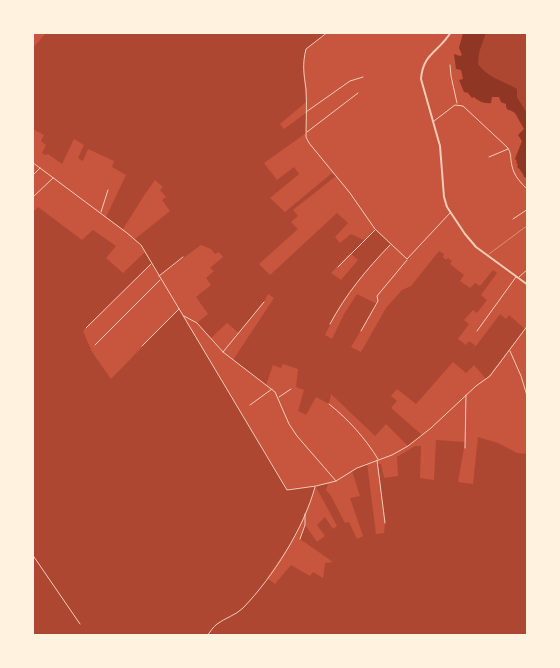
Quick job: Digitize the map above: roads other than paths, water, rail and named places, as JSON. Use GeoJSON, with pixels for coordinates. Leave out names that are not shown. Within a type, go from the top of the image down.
{"type":"FeatureCollection","features":[{"type":"Feature","properties":{"kind":"street"},"geometry":{"type":"LineString","coordinates":[[328,32],[305,50],[303,74],[306,87],[306,133],[309,143],[350,193],[375,229],[407,259]]}},
{"type":"Feature","properties":{"kind":"street"},"geometry":{"type":"LineString","coordinates":[[451,32],[427,57],[421,79],[440,146],[444,197],[450,212],[470,240],[528,285]]}},
{"type":"Feature","properties":{"kind":"street"},"geometry":{"type":"LineString","coordinates":[[450,65],[458,104],[509,149],[516,177],[528,190]]}},
{"type":"Feature","properties":{"kind":"street"},"geometry":{"type":"LineString","coordinates":[[306,113],[350,81],[362,76]]}},
{"type":"Feature","properties":{"kind":"street"},"geometry":{"type":"LineString","coordinates":[[306,133],[358,93]]}},
{"type":"Feature","properties":{"kind":"street"},"geometry":{"type":"LineString","coordinates":[[434,121],[458,104]]}},
{"type":"Feature","properties":{"kind":"street"},"geometry":{"type":"LineString","coordinates":[[489,157],[509,149]]}},
{"type":"Feature","properties":{"kind":"street"},"geometry":{"type":"LineString","coordinates":[[32,162],[141,245],[287,490],[336,481],[357,468],[392,455],[422,435],[466,394],[490,376],[528,325]]}},
{"type":"Feature","properties":{"kind":"street"},"geometry":{"type":"LineString","coordinates":[[32,176],[40,168]]}},
{"type":"Feature","properties":{"kind":"street"},"geometry":{"type":"LineString","coordinates":[[32,198],[53,178]]}},
{"type":"Feature","properties":{"kind":"street"},"geometry":{"type":"LineString","coordinates":[[101,213],[108,190]]}},
{"type":"Feature","properties":{"kind":"street"},"geometry":{"type":"LineString","coordinates":[[513,219],[528,209]]}},
{"type":"Feature","properties":{"kind":"street"},"geometry":{"type":"LineString","coordinates":[[361,331],[378,301],[377,296],[407,259],[450,212]]}},
{"type":"Feature","properties":{"kind":"street"},"geometry":{"type":"LineString","coordinates":[[338,267],[375,229]]}},
{"type":"Feature","properties":{"kind":"street"},"geometry":{"type":"LineString","coordinates":[[330,324],[340,305],[362,274],[391,244]]}},
{"type":"Feature","properties":{"kind":"street"},"geometry":{"type":"LineString","coordinates":[[159,276],[183,257]]}},
{"type":"Feature","properties":{"kind":"street"},"geometry":{"type":"LineString","coordinates":[[86,328],[152,263]]}},
{"type":"Feature","properties":{"kind":"street"},"geometry":{"type":"LineString","coordinates":[[477,332],[517,277],[528,269]]}},
{"type":"Feature","properties":{"kind":"street"},"geometry":{"type":"LineString","coordinates":[[95,345],[161,279]]}},
{"type":"Feature","properties":{"kind":"street"},"geometry":{"type":"LineString","coordinates":[[223,352],[264,302]]}},
{"type":"Feature","properties":{"kind":"street"},"geometry":{"type":"LineString","coordinates":[[142,346],[179,309]]}},
{"type":"Feature","properties":{"kind":"street"},"geometry":{"type":"LineString","coordinates":[[183,316],[197,323],[223,352],[272,389],[279,397],[292,430],[336,481]]}},
{"type":"Feature","properties":{"kind":"street"},"geometry":{"type":"LineString","coordinates":[[509,350],[521,376],[528,399]]}},
{"type":"Feature","properties":{"kind":"street"},"geometry":{"type":"LineString","coordinates":[[250,404],[272,389]]}},
{"type":"Feature","properties":{"kind":"street"},"geometry":{"type":"LineString","coordinates":[[279,397],[291,389]]}},
{"type":"Feature","properties":{"kind":"street"},"geometry":{"type":"LineString","coordinates":[[465,448],[466,394]]}},
{"type":"Feature","properties":{"kind":"street"},"geometry":{"type":"LineString","coordinates":[[330,404],[350,422],[371,447],[378,460],[385,523]]}},
{"type":"Feature","properties":{"kind":"street"},"geometry":{"type":"LineString","coordinates":[[207,636],[217,624],[233,616],[252,597],[288,547],[305,514],[316,486]]}},
{"type":"Feature","properties":{"kind":"street"},"geometry":{"type":"LineString","coordinates":[[300,539],[305,525],[305,514]]}},
{"type":"Feature","properties":{"kind":"street"},"geometry":{"type":"LineString","coordinates":[[32,554],[80,624]]}},
{"type":"Feature","properties":{"kind":"lane"},"geometry":{"type":"LineString","coordinates":[[488,255],[528,225]]}}]}
